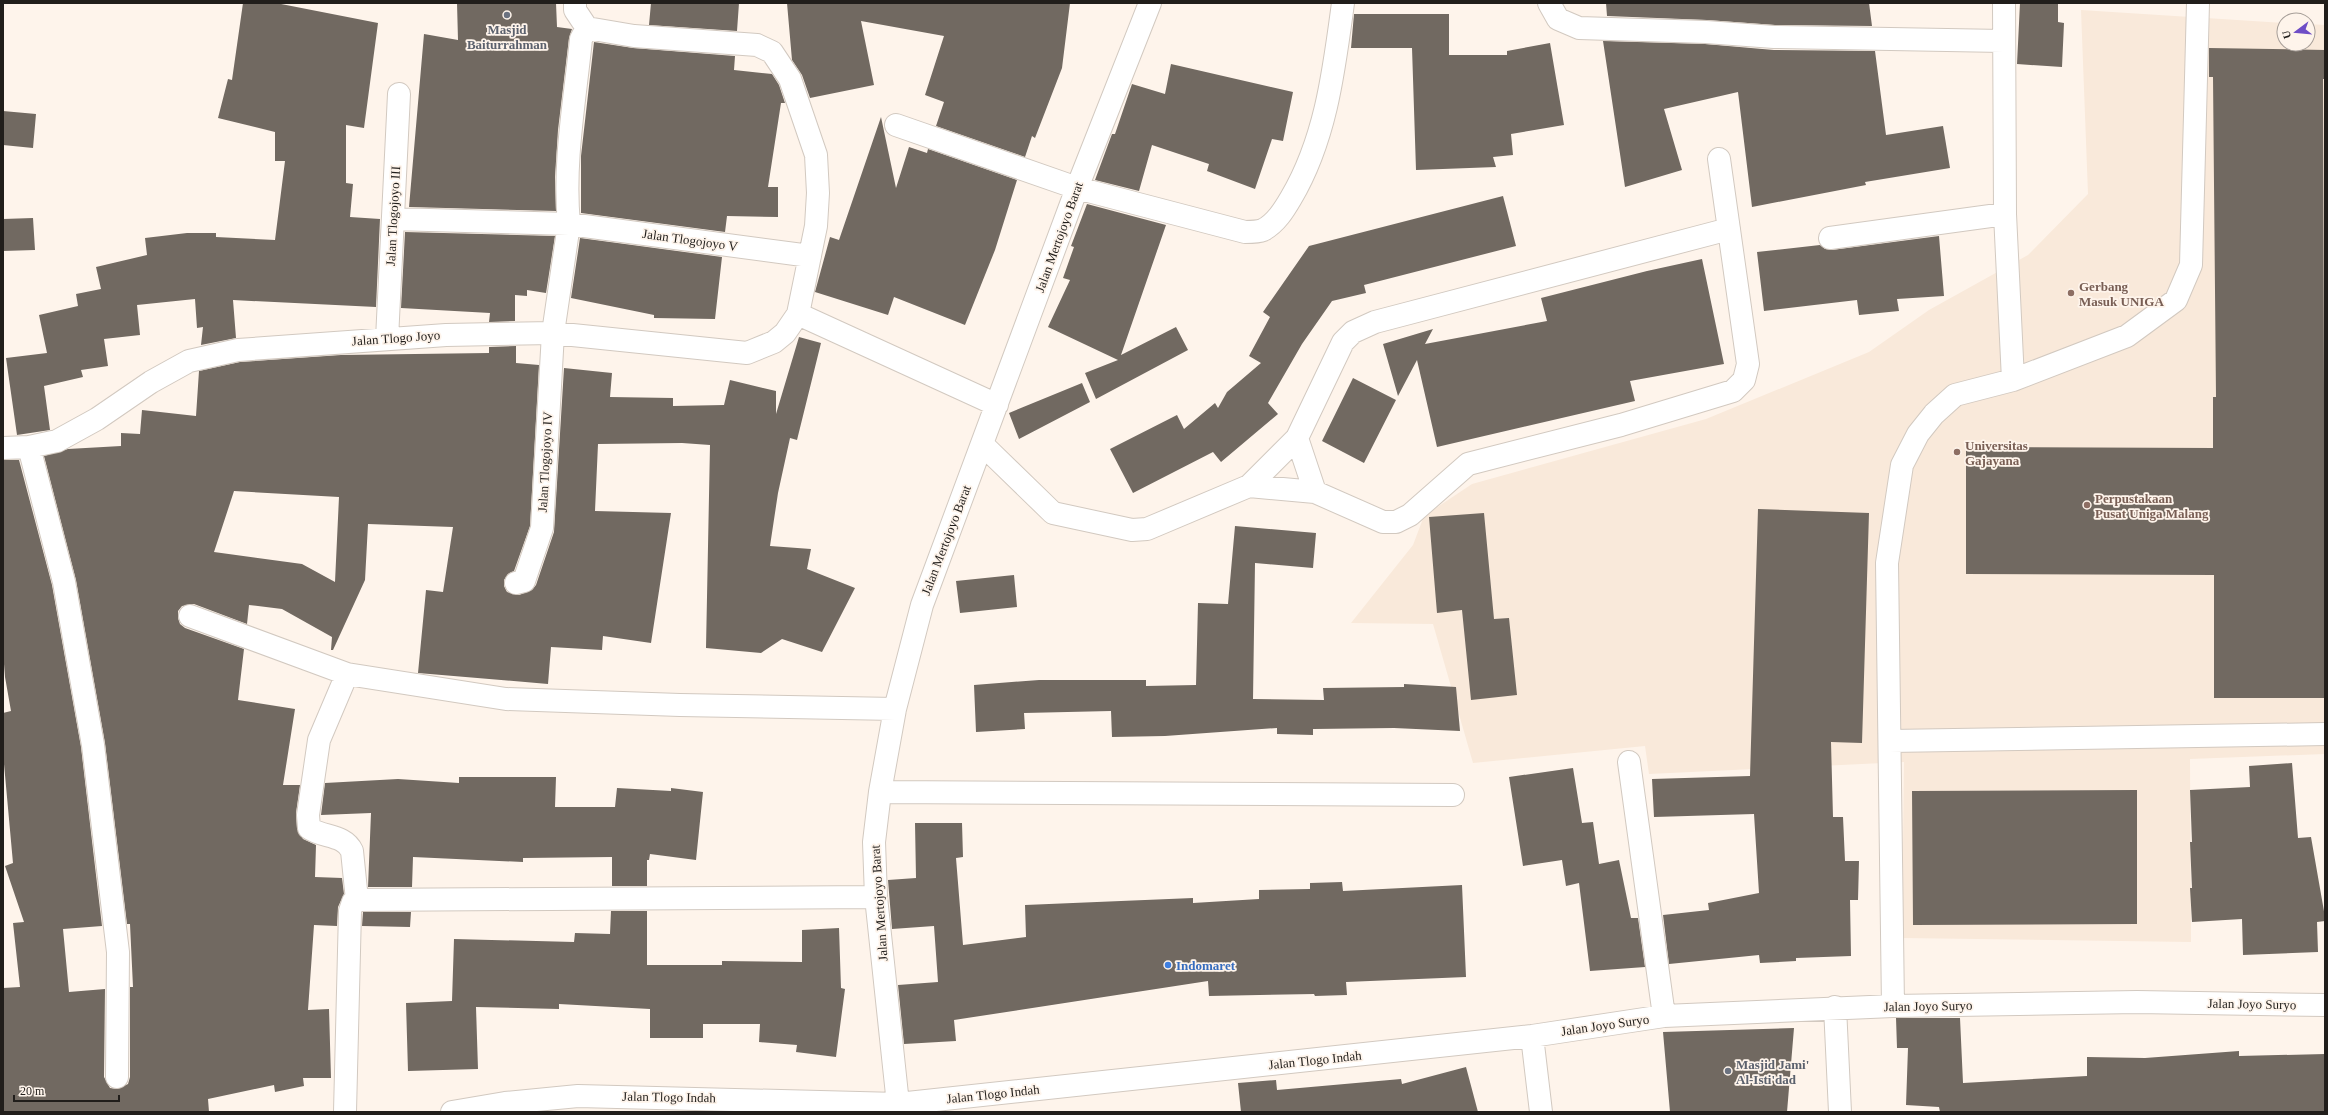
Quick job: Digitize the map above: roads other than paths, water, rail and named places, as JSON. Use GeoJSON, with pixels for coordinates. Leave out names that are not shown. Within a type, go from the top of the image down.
{"type":"FeatureCollection","features":[{"type":"Feature","properties":{"kind":"street"},"geometry":{"type":"LineString","coordinates":[[575,3],[575,10],[587,28],[634,36],[757,45],[772,52],[790,79],[816,155],[816,226],[798,314],[997,405]]}},
{"type":"Feature","properties":{"kind":"street","name":"Jalan Mertojoyo Barat"},"geometry":{"type":"LineString","coordinates":[[898,1108],[876,897],[874,842],[880,792],[895,709],[922,605],[983,445],[1077,188],[1150,3]]}},
{"type":"Feature","properties":{"kind":"street"},"geometry":{"type":"LineString","coordinates":[[896,125],[1077,188],[1245,232],[1262,231],[1283,211],[1300,182],[1310,158],[1327,104],[1343,3]]}},
{"type":"Feature","properties":{"kind":"street"},"geometry":{"type":"LineString","coordinates":[[1549,3],[1558,19],[1579,28],[1706,32],[1774,37],[2003,41]]}},
{"type":"Feature","properties":{"kind":"street"},"geometry":{"type":"LineString","coordinates":[[2004,3],[2005,214],[2013,380]]}},
{"type":"Feature","properties":{"kind":"street"},"geometry":{"type":"LineString","coordinates":[[1893,1006],[1888,563],[1902,465],[1918,434],[1934,414],[1954,395],[2013,380],[2127,336],[2176,300],[2191,265],[2198,3]]}},
{"type":"Feature","properties":{"kind":"street"},"geometry":{"type":"LineString","coordinates":[[553,333],[569,224],[567,205],[569,156],[581,39],[587,28]]}},
{"type":"Feature","properties":{"kind":"street","name":"Jalan Tlogojoyo III"},"geometry":{"type":"LineString","coordinates":[[387,339],[399,94]]}},
{"type":"Feature","properties":{"kind":"street"},"geometry":{"type":"LineString","coordinates":[[1250,486],[1315,492],[1383,522],[1396,522],[1410,515],[1468,464],[1621,425],[1733,391],[1744,380],[1748,364],[1719,159]]}},
{"type":"Feature","properties":{"kind":"street"},"geometry":{"type":"LineString","coordinates":[[1830,238],[2005,214]]}},
{"type":"Feature","properties":{"kind":"street","name":"Jalan Tlogojoyo V"},"geometry":{"type":"LineString","coordinates":[[393,219],[569,224],[810,256]]}},
{"type":"Feature","properties":{"kind":"street"},"geometry":{"type":"LineString","coordinates":[[983,445],[1052,513],[1132,530],[1147,529],[1250,486],[1297,438],[1344,342],[1353,332],[1375,322],[1729,229]]}},
{"type":"Feature","properties":{"kind":"street","name":"Jalan Tlogo Joyo"},"geometry":{"type":"LineString","coordinates":[[3,448],[29,447],[57,441],[97,419],[151,382],[189,362],[211,355],[244,349],[387,339],[553,333],[747,352],[774,342],[785,333],[798,314]]}},
{"type":"Feature","properties":{"kind":"street","name":"Jalan Tlogojoyo IV"},"geometry":{"type":"LineString","coordinates":[[516,583],[524,581],[542,528],[553,333]]}},
{"type":"Feature","properties":{"kind":"street"},"geometry":{"type":"LineString","coordinates":[[1297,438],[1315,492]]}},
{"type":"Feature","properties":{"kind":"street"},"geometry":{"type":"LineString","coordinates":[[29,447],[64,582],[93,745],[118,952],[117,1077]]}},
{"type":"Feature","properties":{"kind":"street"},"geometry":{"type":"LineString","coordinates":[[190,616],[347,674],[506,698],[680,705],[895,709]]}},
{"type":"Feature","properties":{"kind":"street"},"geometry":{"type":"LineString","coordinates":[[347,674],[319,740],[308,815],[309,828],[316,832],[343,839],[349,844],[352,851],[357,900]]}},
{"type":"Feature","properties":{"kind":"street"},"geometry":{"type":"LineString","coordinates":[[1890,741],[2325,734]]}},
{"type":"Feature","properties":{"kind":"street"},"geometry":{"type":"LineString","coordinates":[[1629,762],[1664,1016]]}},
{"type":"Feature","properties":{"kind":"street"},"geometry":{"type":"LineString","coordinates":[[880,792],[1453,795]]}},
{"type":"Feature","properties":{"kind":"street"},"geometry":{"type":"LineString","coordinates":[[345,1112],[350,911],[353,902],[357,900],[876,897]]}},
{"type":"Feature","properties":{"kind":"street","name":"Jalan Joyo Suryo"},"geometry":{"type":"LineString","coordinates":[[1532,1036],[1664,1016],[1835,1007],[2137,1002],[2325,1006]]}},
{"type":"Feature","properties":{"kind":"street"},"geometry":{"type":"LineString","coordinates":[[1835,1007],[1840,1112]]}},
{"type":"Feature","properties":{"kind":"street"},"geometry":{"type":"LineString","coordinates":[[1532,1036],[1541,1112]]}},
{"type":"Feature","properties":{"kind":"street","name":"Jalan Tlogo Indah"},"geometry":{"type":"LineString","coordinates":[[452,1112],[505,1103],[578,1096],[639,1104],[898,1108],[1532,1036]]}},
{"type":"Feature","properties":{"kind":"place","name":"Masjid Baiturrahman"},"geometry":{"type":"Point","coordinates":[507,15]}},
{"type":"Feature","properties":{"kind":"place","name":"Gerbang Masuk UNIGA"},"geometry":{"type":"Point","coordinates":[2071,293]}},
{"type":"Feature","properties":{"kind":"place","name":"Universitas Gajayana"},"geometry":{"type":"Point","coordinates":[1957,452]}},
{"type":"Feature","properties":{"kind":"place","name":"Perpustakaan Pusat Uniga Malang"},"geometry":{"type":"Point","coordinates":[2087,505]}},
{"type":"Feature","properties":{"kind":"place","name":"Indomaret"},"geometry":{"type":"Point","coordinates":[1168,965]}},
{"type":"Feature","properties":{"kind":"place","name":"Masjid Jami' Al-Isti'dad"},"geometry":{"type":"Point","coordinates":[1728,1071]}}]}
